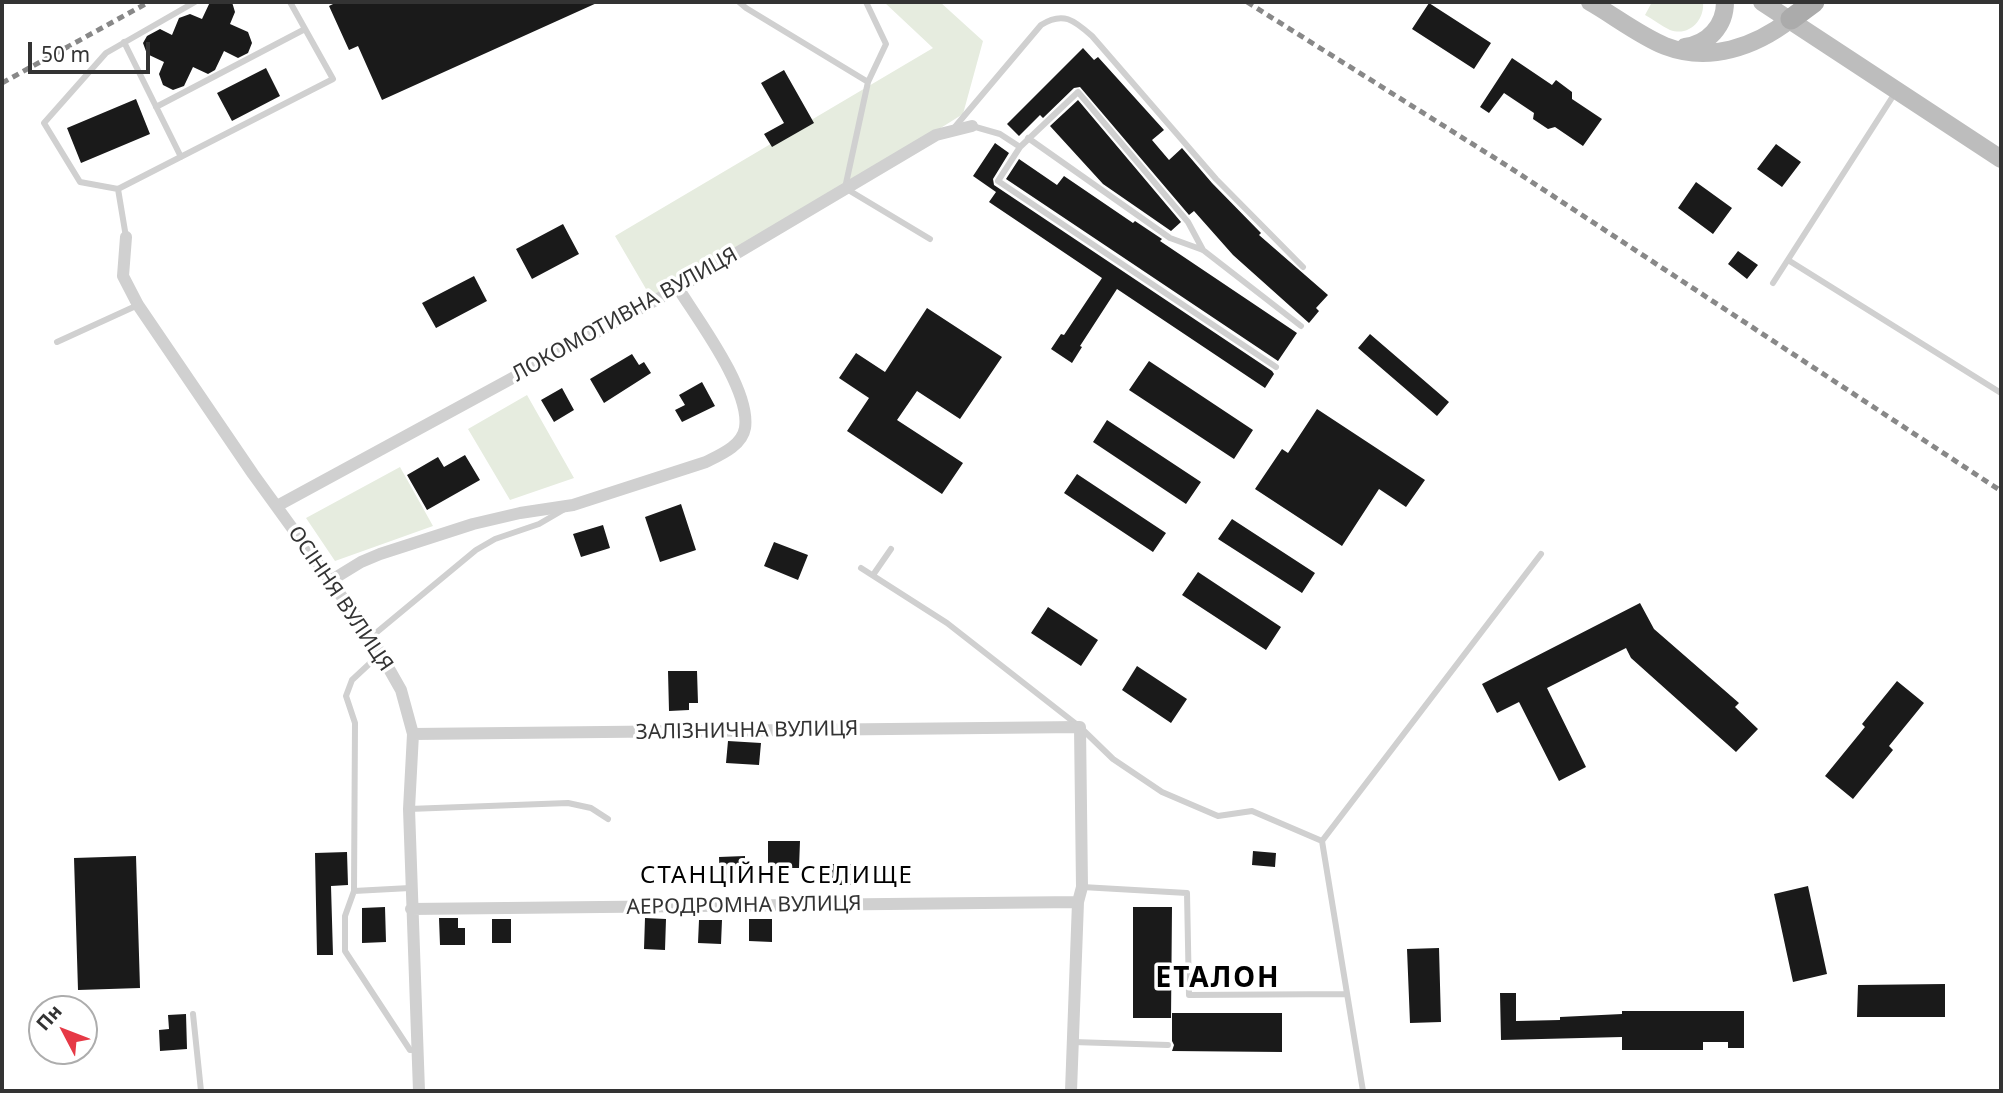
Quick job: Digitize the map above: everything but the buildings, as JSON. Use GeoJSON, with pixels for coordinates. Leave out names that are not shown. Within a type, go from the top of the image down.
{"type":"FeatureCollection","features":[{"type":"Feature","properties":{"kind":"main road"},"geometry":{"type":"LineString","coordinates":[[1791,19],[1814,2]]}},
{"type":"Feature","properties":{"kind":"street"},"geometry":{"type":"LineString","coordinates":[[1590,2],[1664,46],[1692,54],[1727,50],[1770,35],[1791,19]]}},
{"type":"Feature","properties":{"kind":"street"},"geometry":{"type":"LineString","coordinates":[[1674,48],[1695,46],[1712,34],[1723,17],[1724,2]]}},
{"type":"Feature","properties":{"kind":"street"},"geometry":{"type":"LineString","coordinates":[[1762,2],[2001,159]]}},
{"type":"Feature","properties":{"kind":"street","name":"ЛОКОМОТИВНА ВУЛИЦЯ"},"geometry":{"type":"LineString","coordinates":[[277,506],[678,288],[936,135],[953,129],[972,127]]}},
{"type":"Feature","properties":{"kind":"street","name":"ОСІННЯ ВУЛИЦЯ"},"geometry":{"type":"LineString","coordinates":[[127,237],[123,276],[138,305],[371,637],[401,690],[413,734],[409,809],[410,888],[419,1091]]}},
{"type":"Feature","properties":{"kind":"street"},"geometry":{"type":"LineString","coordinates":[[330,581],[380,554],[473,524],[573,505],[706,462],[737,443],[745,428],[740,399],[726,365],[678,288]]}},
{"type":"Feature","properties":{"kind":"street"},"geometry":{"type":"LineString","coordinates":[[1071,1091],[1078,902],[1082,887],[1080,727]]}},
{"type":"Feature","properties":{"kind":"street","name":"ЗАЛІЗНИЧНА ВУЛИЦЯ"},"geometry":{"type":"LineString","coordinates":[[413,734],[1080,727]]}},
{"type":"Feature","properties":{"kind":"street","name":"АЕРОДРОМНА ВУЛИЦЯ"},"geometry":{"type":"LineString","coordinates":[[411,909],[1078,902]]}},
{"type":"Feature","properties":{"kind":"lane"},"geometry":{"type":"LineString","coordinates":[[195,2],[106,53],[44,123],[80,182],[118,189],[333,79],[290,2]]}},
{"type":"Feature","properties":{"kind":"lane"},"geometry":{"type":"LineString","coordinates":[[740,2],[869,82]]}},
{"type":"Feature","properties":{"kind":"lane"},"geometry":{"type":"LineString","coordinates":[[866,2],[886,44],[869,82],[845,188],[930,239]]}},
{"type":"Feature","properties":{"kind":"lane"},"geometry":{"type":"LineString","coordinates":[[953,129],[1041,25],[1060,17],[1069,20],[1092,36],[1216,179],[1303,267]]}},
{"type":"Feature","properties":{"kind":"lane"},"geometry":{"type":"LineString","coordinates":[[156,107],[305,29]]}},
{"type":"Feature","properties":{"kind":"lane"},"geometry":{"type":"LineString","coordinates":[[124,42],[181,157]]}},
{"type":"Feature","properties":{"kind":"lane"},"geometry":{"type":"LineString","coordinates":[[1773,283],[1897,89]]}},
{"type":"Feature","properties":{"kind":"lane"},"geometry":{"type":"LineString","coordinates":[[1203,250],[1188,222],[1078,92],[1020,147],[999,181],[1276,367]]}},
{"type":"Feature","properties":{"kind":"lane"},"geometry":{"type":"LineString","coordinates":[[972,127],[1000,134],[1020,147]]}},
{"type":"Feature","properties":{"kind":"lane"},"geometry":{"type":"LineString","coordinates":[[1028,138],[1170,238],[1203,250],[1301,327]]}},
{"type":"Feature","properties":{"kind":"lane"},"geometry":{"type":"LineString","coordinates":[[118,189],[127,237]]}},
{"type":"Feature","properties":{"kind":"lane"},"geometry":{"type":"LineString","coordinates":[[1788,260],[2001,393]]}},
{"type":"Feature","properties":{"kind":"lane"},"geometry":{"type":"LineString","coordinates":[[57,342],[138,305]]}},
{"type":"Feature","properties":{"kind":"lane"},"geometry":{"type":"LineString","coordinates":[[371,637],[476,550],[495,539],[539,524],[573,505]]}},
{"type":"Feature","properties":{"kind":"lane"},"geometry":{"type":"LineString","coordinates":[[873,575],[891,549]]}},
{"type":"Feature","properties":{"kind":"lane"},"geometry":{"type":"LineString","coordinates":[[1363,1091],[1322,841],[1541,554]]}},
{"type":"Feature","properties":{"kind":"lane"},"geometry":{"type":"LineString","coordinates":[[861,568],[947,622],[1080,727],[1113,759],[1161,792],[1218,816],[1252,811],[1322,841]]}},
{"type":"Feature","properties":{"kind":"lane"},"geometry":{"type":"LineString","coordinates":[[381,653],[352,680],[346,696],[355,723],[354,891],[345,916],[345,951],[410,1051],[417,1050]]}},
{"type":"Feature","properties":{"kind":"lane"},"geometry":{"type":"LineString","coordinates":[[409,809],[568,803],[591,808],[608,819]]}},
{"type":"Feature","properties":{"kind":"lane"},"geometry":{"type":"LineString","coordinates":[[1082,887],[1187,893],[1189,995],[1347,994]]}},
{"type":"Feature","properties":{"kind":"lane"},"geometry":{"type":"LineString","coordinates":[[354,891],[410,888]]}},
{"type":"Feature","properties":{"kind":"lane"},"geometry":{"type":"LineString","coordinates":[[192,1014],[201,1091]]}},
{"type":"Feature","properties":{"kind":"lane"},"geometry":{"type":"LineString","coordinates":[[1073,1042],[1168,1045]]}},
{"type":"Feature","properties":{"kind":"shaded area"},"geometry":{"type":"Polygon","coordinates":[[[884,2],[940,2],[983,41],[963,114],[845,188],[653,301],[615,236],[933,48],[884,2]]]}},
{"type":"Feature","properties":{"kind":"shaded area"},"geometry":{"type":"Polygon","coordinates":[[[1652,2],[1703,2],[1703,9],[1694,25],[1677,32],[1645,15],[1652,2]]]}},
{"type":"Feature","properties":{"kind":"shaded area"},"geometry":{"type":"Polygon","coordinates":[[[527,395],[574,478],[510,500],[468,429],[527,395]]]}},
{"type":"Feature","properties":{"kind":"shaded area"},"geometry":{"type":"Polygon","coordinates":[[[400,467],[433,526],[335,561],[306,518],[400,467]]]}},
{"type":"Feature","properties":{"kind":"railway"},"geometry":{"type":"LineString","coordinates":[[2,83],[149,2]]}},
{"type":"Feature","properties":{"kind":"railway"},"geometry":{"type":"LineString","coordinates":[[1247,2],[1509,167],[2001,491]]}},
{"type":"Feature","properties":{"kind":"district","name":"СТАНЦІЙНЕ СЕЛИЩЕ"},"geometry":{"type":"Point","coordinates":[777,876]}},
{"type":"Feature","properties":{"kind":"district","name":"ЕТАЛОН"},"geometry":{"type":"Point","coordinates":[1218,979]}}]}
